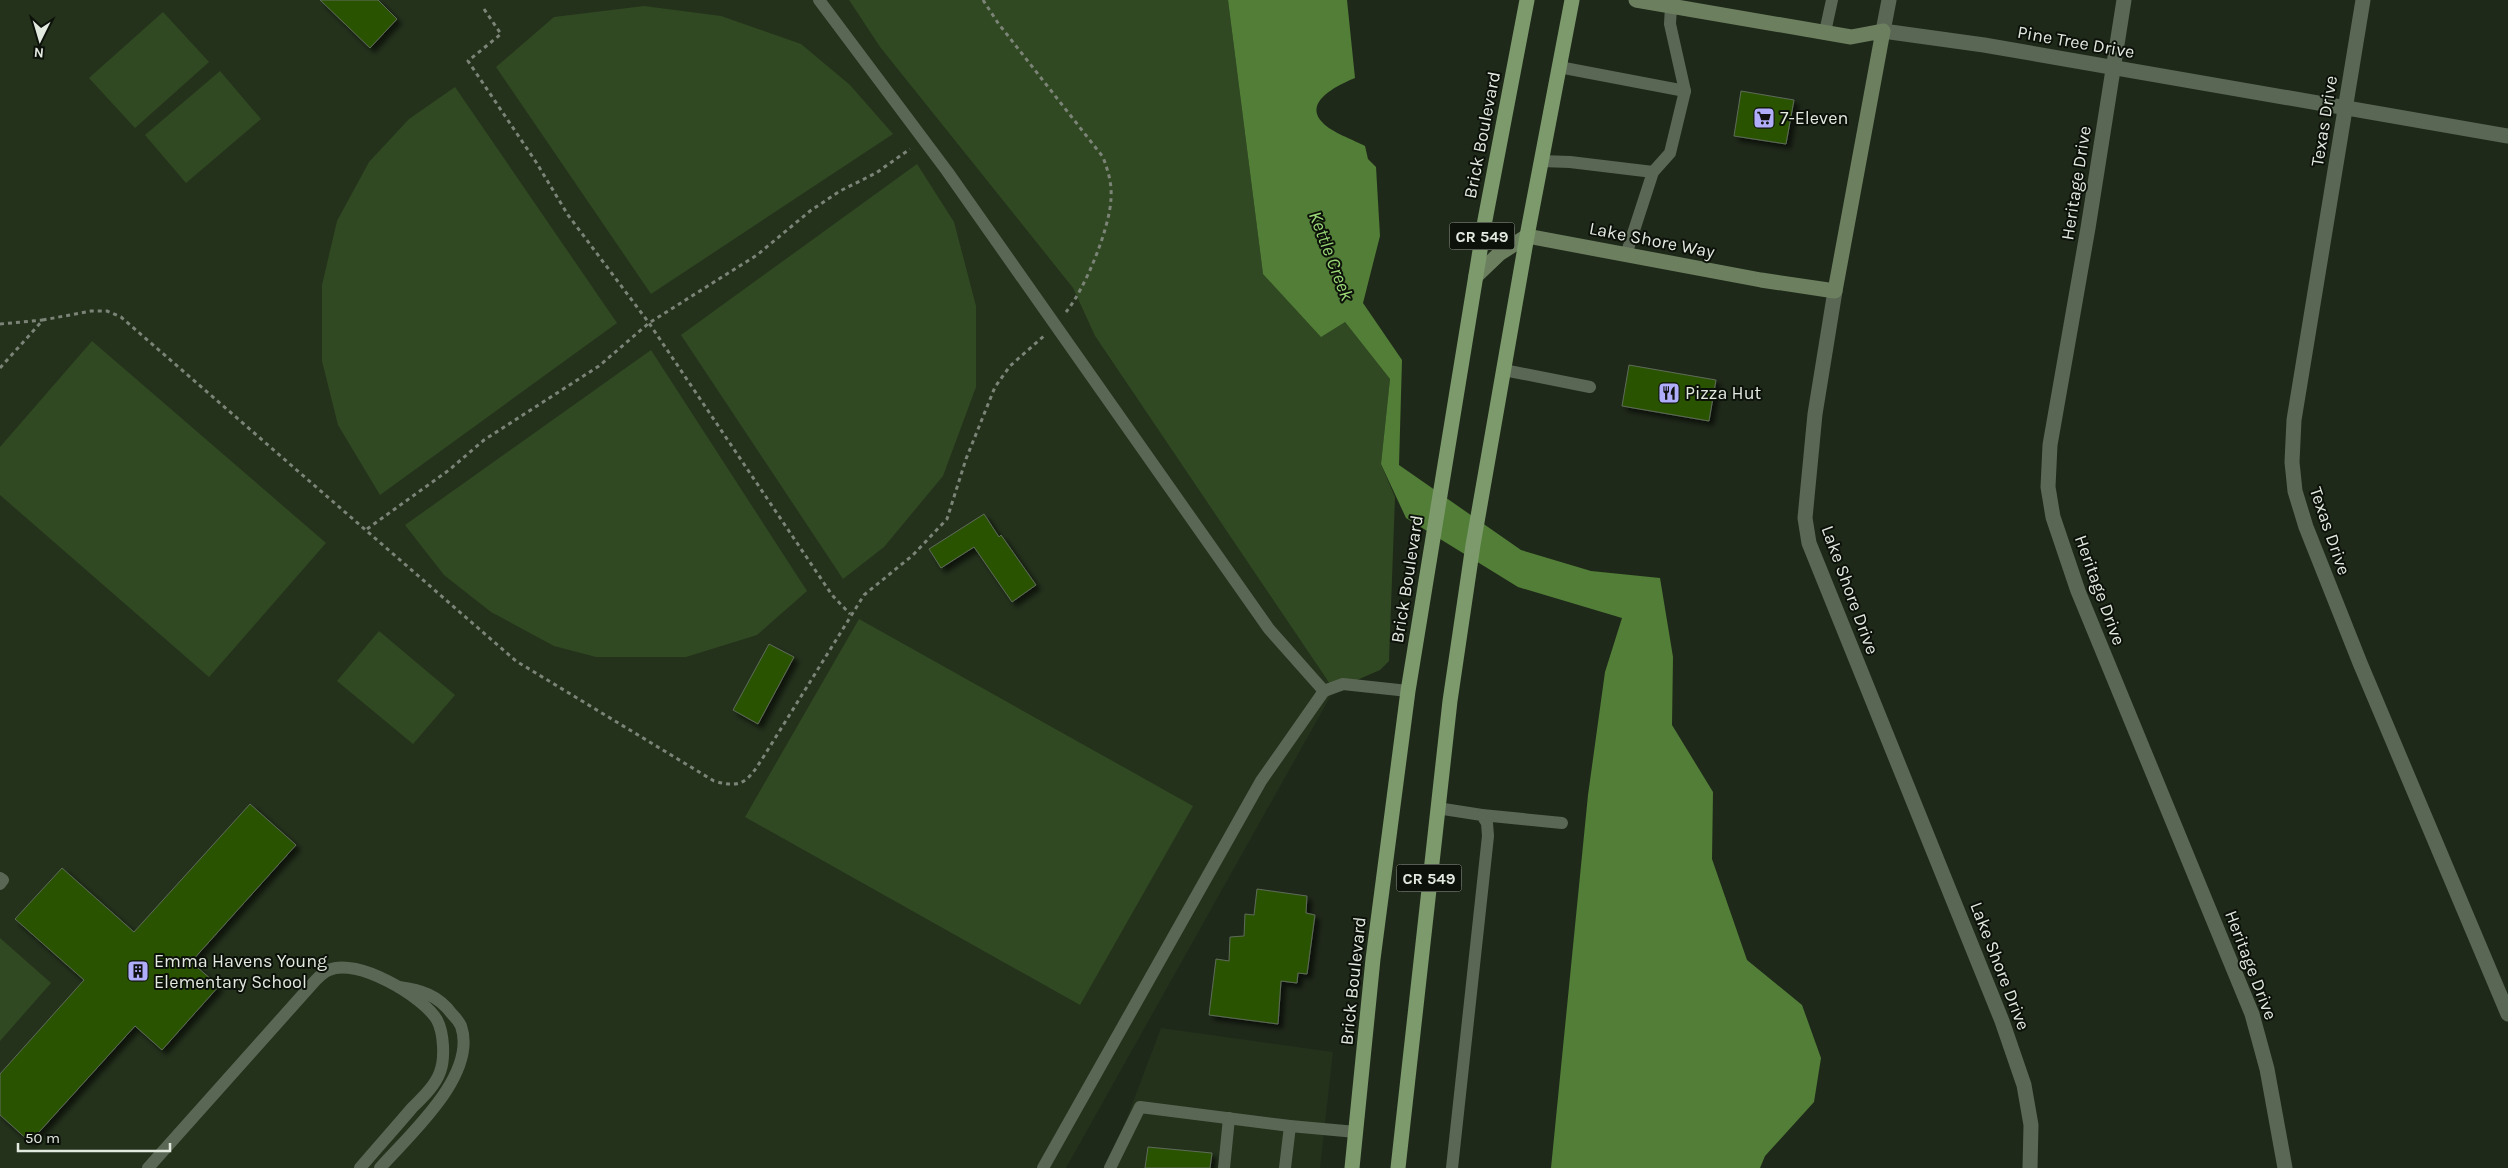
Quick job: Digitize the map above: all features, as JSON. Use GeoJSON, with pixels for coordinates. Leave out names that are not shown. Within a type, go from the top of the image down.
{"type":"FeatureCollection","features":[{"type":"Feature","properties":{"kind":"main road","name":"Brick Boulevard"},"geometry":{"type":"LineString","coordinates":[[1352,1168],[1373,960],[1408,691],[1476,276],[1527,0]]}},
{"type":"Feature","properties":{"kind":"main road","name":"CR 549"},"geometry":{"type":"LineString","coordinates":[[1398,1168],[1436,808],[1467,588],[1527,236],[1572,0]]}},
{"type":"Feature","properties":{"kind":"street","name":"Pine Tree Drive"},"geometry":{"type":"LineString","coordinates":[[1636,0],[1851,37],[1884,31],[1984,45],[2508,136]]}},
{"type":"Feature","properties":{"kind":"street","name":"Lake Shore Drive"},"geometry":{"type":"LineString","coordinates":[[1889,0],[1835,291],[1814,423],[1805,518],[1809,543],[2002,1021],[2024,1085],[2031,1125],[2030,1168]]}},
{"type":"Feature","properties":{"kind":"street","name":"Heritage Drive"},"geometry":{"type":"LineString","coordinates":[[2124,0],[2088,228],[2050,445],[2048,487],[2053,517],[2078,591],[2252,1014],[2267,1069],[2285,1168]]}},
{"type":"Feature","properties":{"kind":"street","name":"Texas Drive"},"geometry":{"type":"LineString","coordinates":[[2363,0],[2294,420],[2292,462],[2295,491],[2306,526],[2357,654],[2508,1014]]}},
{"type":"Feature","properties":{"kind":"street"},"geometry":{"type":"LineString","coordinates":[[1476,276],[1499,254],[1527,236]]}},
{"type":"Feature","properties":{"kind":"street","name":"Lake Shore Way"},"geometry":{"type":"LineString","coordinates":[[1527,236],[1761,280],[1835,291]]}},
{"type":"Feature","properties":{"kind":"lane"},"geometry":{"type":"LineString","coordinates":[[819,0],[924,140],[1269,629],[1324,691]]}},
{"type":"Feature","properties":{"kind":"lane"},"geometry":{"type":"LineString","coordinates":[[1825,32],[1832,0]]}},
{"type":"Feature","properties":{"kind":"lane"},"geometry":{"type":"LineString","coordinates":[[1626,254],[1653,172],[1670,153],[1685,91],[1670,24],[1671,6]]}},
{"type":"Feature","properties":{"kind":"lane"},"geometry":{"type":"LineString","coordinates":[[1559,67],[1685,91]]}},
{"type":"Feature","properties":{"kind":"lane"},"geometry":{"type":"LineString","coordinates":[[1541,161],[1570,162],[1653,172]]}},
{"type":"Feature","properties":{"kind":"lane"},"geometry":{"type":"LineString","coordinates":[[1504,370],[1590,387]]}},
{"type":"Feature","properties":{"kind":"lane"},"geometry":{"type":"LineString","coordinates":[[1043,1168],[1261,781],[1324,691],[1343,684],[1408,691]]}},
{"type":"Feature","properties":{"kind":"lane"},"geometry":{"type":"LineString","coordinates":[[1436,808],[1482,816],[1562,822]]}},
{"type":"Feature","properties":{"kind":"lane"},"geometry":{"type":"LineString","coordinates":[[1452,1168],[1488,836],[1487,823],[1482,816]]}},
{"type":"Feature","properties":{"kind":"lane"},"geometry":{"type":"LineString","coordinates":[[0,878],[3,880],[0,884]]}},
{"type":"Feature","properties":{"kind":"lane"},"geometry":{"type":"LineString","coordinates":[[148,1168],[314,982],[329,970],[344,968],[368,972],[398,986],[420,1003],[437,1020],[443,1046],[440,1072],[430,1089],[360,1168]]}},
{"type":"Feature","properties":{"kind":"lane"},"geometry":{"type":"LineString","coordinates":[[380,1168],[438,1102],[454,1079],[460,1064],[463,1046],[461,1026],[446,1005],[424,990],[398,986]]}},
{"type":"Feature","properties":{"kind":"lane"},"geometry":{"type":"LineString","coordinates":[[1110,1168],[1140,1107],[1290,1126],[1356,1132]]}},
{"type":"Feature","properties":{"kind":"lane"},"geometry":{"type":"LineString","coordinates":[[1224,1168],[1229,1118]]}},
{"type":"Feature","properties":{"kind":"lane"},"geometry":{"type":"LineString","coordinates":[[1285,1168],[1290,1126]]}},
{"type":"Feature","properties":{"kind":"lane"},"geometry":{"type":"LineString","coordinates":[[384,1140],[395,1151]]}},
{"type":"Feature","properties":{"kind":"path"},"geometry":{"type":"LineString","coordinates":[[0,324],[43,320],[90,311],[107,311],[122,317],[516,661],[714,782],[738,785],[752,774],[850,614],[864,595],[913,555],[947,519],[966,459],[995,387],[1010,366],[1056,325],[1075,302],[1089,272],[1110,210],[1111,179],[1103,157],[998,23],[983,0]]}},
{"type":"Feature","properties":{"kind":"path"},"geometry":{"type":"LineString","coordinates":[[484,9],[501,34],[468,61],[536,162],[568,215],[649,323],[806,558],[832,595],[850,614]]}},
{"type":"Feature","properties":{"kind":"path"},"geometry":{"type":"LineString","coordinates":[[367,529],[449,470],[484,440],[599,366],[649,323],[757,255],[832,196],[876,173],[924,140]]}},
{"type":"Feature","properties":{"kind":"path"},"geometry":{"type":"LineString","coordinates":[[0,368],[43,320]]}},
{"type":"Feature","properties":{"kind":"shaded area"},"geometry":{"type":"Polygon","coordinates":[[[0,0],[849,0],[880,47],[1073,288],[1095,336],[1334,690],[1066,1168],[0,1168],[0,0]]]}},
{"type":"Feature","properties":{"kind":"shaded area"},"geometry":{"type":"Polygon","coordinates":[[[849,0],[1228,0],[1263,274],[1345,322],[1390,379],[1381,464],[1395,497],[1389,661],[1380,670],[1334,690],[1095,336],[1073,288],[880,47],[849,0]]]}},
{"type":"Feature","properties":{"kind":"shaded area"},"geometry":{"type":"Polygon","coordinates":[[[644,6],[721,16],[801,44],[850,85],[893,134],[651,294],[496,67],[554,17],[644,6]]]}},
{"type":"Feature","properties":{"kind":"shaded area"},"geometry":{"type":"Polygon","coordinates":[[[163,12],[209,62],[135,128],[89,78],[163,12]]]}},
{"type":"Feature","properties":{"kind":"shaded area"},"geometry":{"type":"Polygon","coordinates":[[[220,71],[261,119],[186,183],[145,135],[220,71]]]}},
{"type":"Feature","properties":{"kind":"shaded area"},"geometry":{"type":"Polygon","coordinates":[[[455,87],[617,323],[380,495],[338,425],[322,361],[322,285],[337,221],[369,162],[409,119],[455,87]]]}},
{"type":"Feature","properties":{"kind":"shaded area"},"geometry":{"type":"Polygon","coordinates":[[[917,164],[954,222],[976,306],[976,387],[943,476],[884,547],[843,579],[681,335],[917,164]]]}},
{"type":"Feature","properties":{"kind":"shaded area"},"geometry":{"type":"Polygon","coordinates":[[[92,341],[326,543],[209,677],[0,495],[0,447],[92,341]]]}},
{"type":"Feature","properties":{"kind":"shaded area"},"geometry":{"type":"Polygon","coordinates":[[[651,350],[807,591],[757,635],[686,657],[596,657],[554,646],[491,612],[444,575],[405,525],[651,350]]]}},
{"type":"Feature","properties":{"kind":"shaded area"},"geometry":{"type":"Polygon","coordinates":[[[859,619],[1193,806],[1080,1005],[745,817],[859,619]]]}},
{"type":"Feature","properties":{"kind":"shaded area"},"geometry":{"type":"Polygon","coordinates":[[[379,631],[455,695],[413,744],[337,681],[379,631]]]}},
{"type":"Feature","properties":{"kind":"shaded area"},"geometry":{"type":"Polygon","coordinates":[[[0,938],[51,983],[0,1041],[0,938]]]}},
{"type":"Feature","properties":{"kind":"shaded area"},"geometry":{"type":"Polygon","coordinates":[[[1161,1028],[1333,1052],[1320,1168],[1108,1168],[1161,1028]]]}},
{"type":"Feature","properties":{"kind":"water","name":"Kettle Creek"},"geometry":{"type":"Polygon","coordinates":[[[1228,0],[1347,0],[1355,78],[1332,89],[1325,95],[1317,108],[1317,115],[1323,123],[1337,133],[1365,146],[1368,159],[1376,167],[1380,236],[1363,303],[1402,360],[1399,465],[1521,550],[1591,571],[1660,578],[1673,657],[1672,725],[1713,792],[1712,859],[1747,960],[1802,1005],[1821,1058],[1814,1102],[1765,1156],[1760,1168],[1551,1168],[1588,795],[1605,672],[1622,618],[1518,587],[1406,518],[1381,464],[1390,379],[1345,322],[1321,337],[1263,274],[1228,0]]]}},
{"type":"Feature","properties":{"kind":"building"},"geometry":{"type":"Polygon","coordinates":[[[320,0],[378,0],[397,19],[370,48],[320,0]]]}},
{"type":"Feature","properties":{"kind":"building","name":"7-Eleven"},"geometry":{"type":"Polygon","coordinates":[[[1741,91],[1794,100],[1786,144],[1734,136],[1741,91]]]}},
{"type":"Feature","properties":{"kind":"building","name":"Pizza Hut"},"geometry":{"type":"Polygon","coordinates":[[[1629,365],[1716,380],[1709,421],[1622,406],[1629,365]]]}},
{"type":"Feature","properties":{"kind":"building"},"geometry":{"type":"Polygon","coordinates":[[[984,514],[1036,585],[1012,602],[974,547],[941,568],[929,549],[984,514]]]}},
{"type":"Feature","properties":{"kind":"building"},"geometry":{"type":"Polygon","coordinates":[[[769,644],[794,657],[758,724],[733,710],[769,644]]]}},
{"type":"Feature","properties":{"kind":"building","name":"Emma Havens Young Elementary School"},"geometry":{"type":"Polygon","coordinates":[[[250,804],[296,845],[191,962],[219,986],[162,1050],[135,1026],[30,1142],[0,1115],[0,1074],[84,980],[15,919],[62,868],[134,932],[250,804]]]}},
{"type":"Feature","properties":{"kind":"building"},"geometry":{"type":"Polygon","coordinates":[[[1257,889],[1307,896],[1306,913],[1315,915],[1307,974],[1298,973],[1297,983],[1281,981],[1278,1024],[1209,1015],[1216,959],[1229,961],[1230,937],[1244,936],[1245,914],[1254,915],[1257,889]]]}},
{"type":"Feature","properties":{"kind":"building"},"geometry":{"type":"Polygon","coordinates":[[[1148,1147],[1212,1153],[1210,1168],[1145,1168],[1148,1147]]]}},
{"type":"Feature","properties":{"kind":"place","name":"7-Eleven"},"geometry":{"type":"Point","coordinates":[1764,118]}},
{"type":"Feature","properties":{"kind":"place","name":"Pizza Hut"},"geometry":{"type":"Point","coordinates":[1669,393]}},
{"type":"Feature","properties":{"kind":"place","name":"Emma Havens Young Elementary School"},"geometry":{"type":"Point","coordinates":[138,971]}}]}
